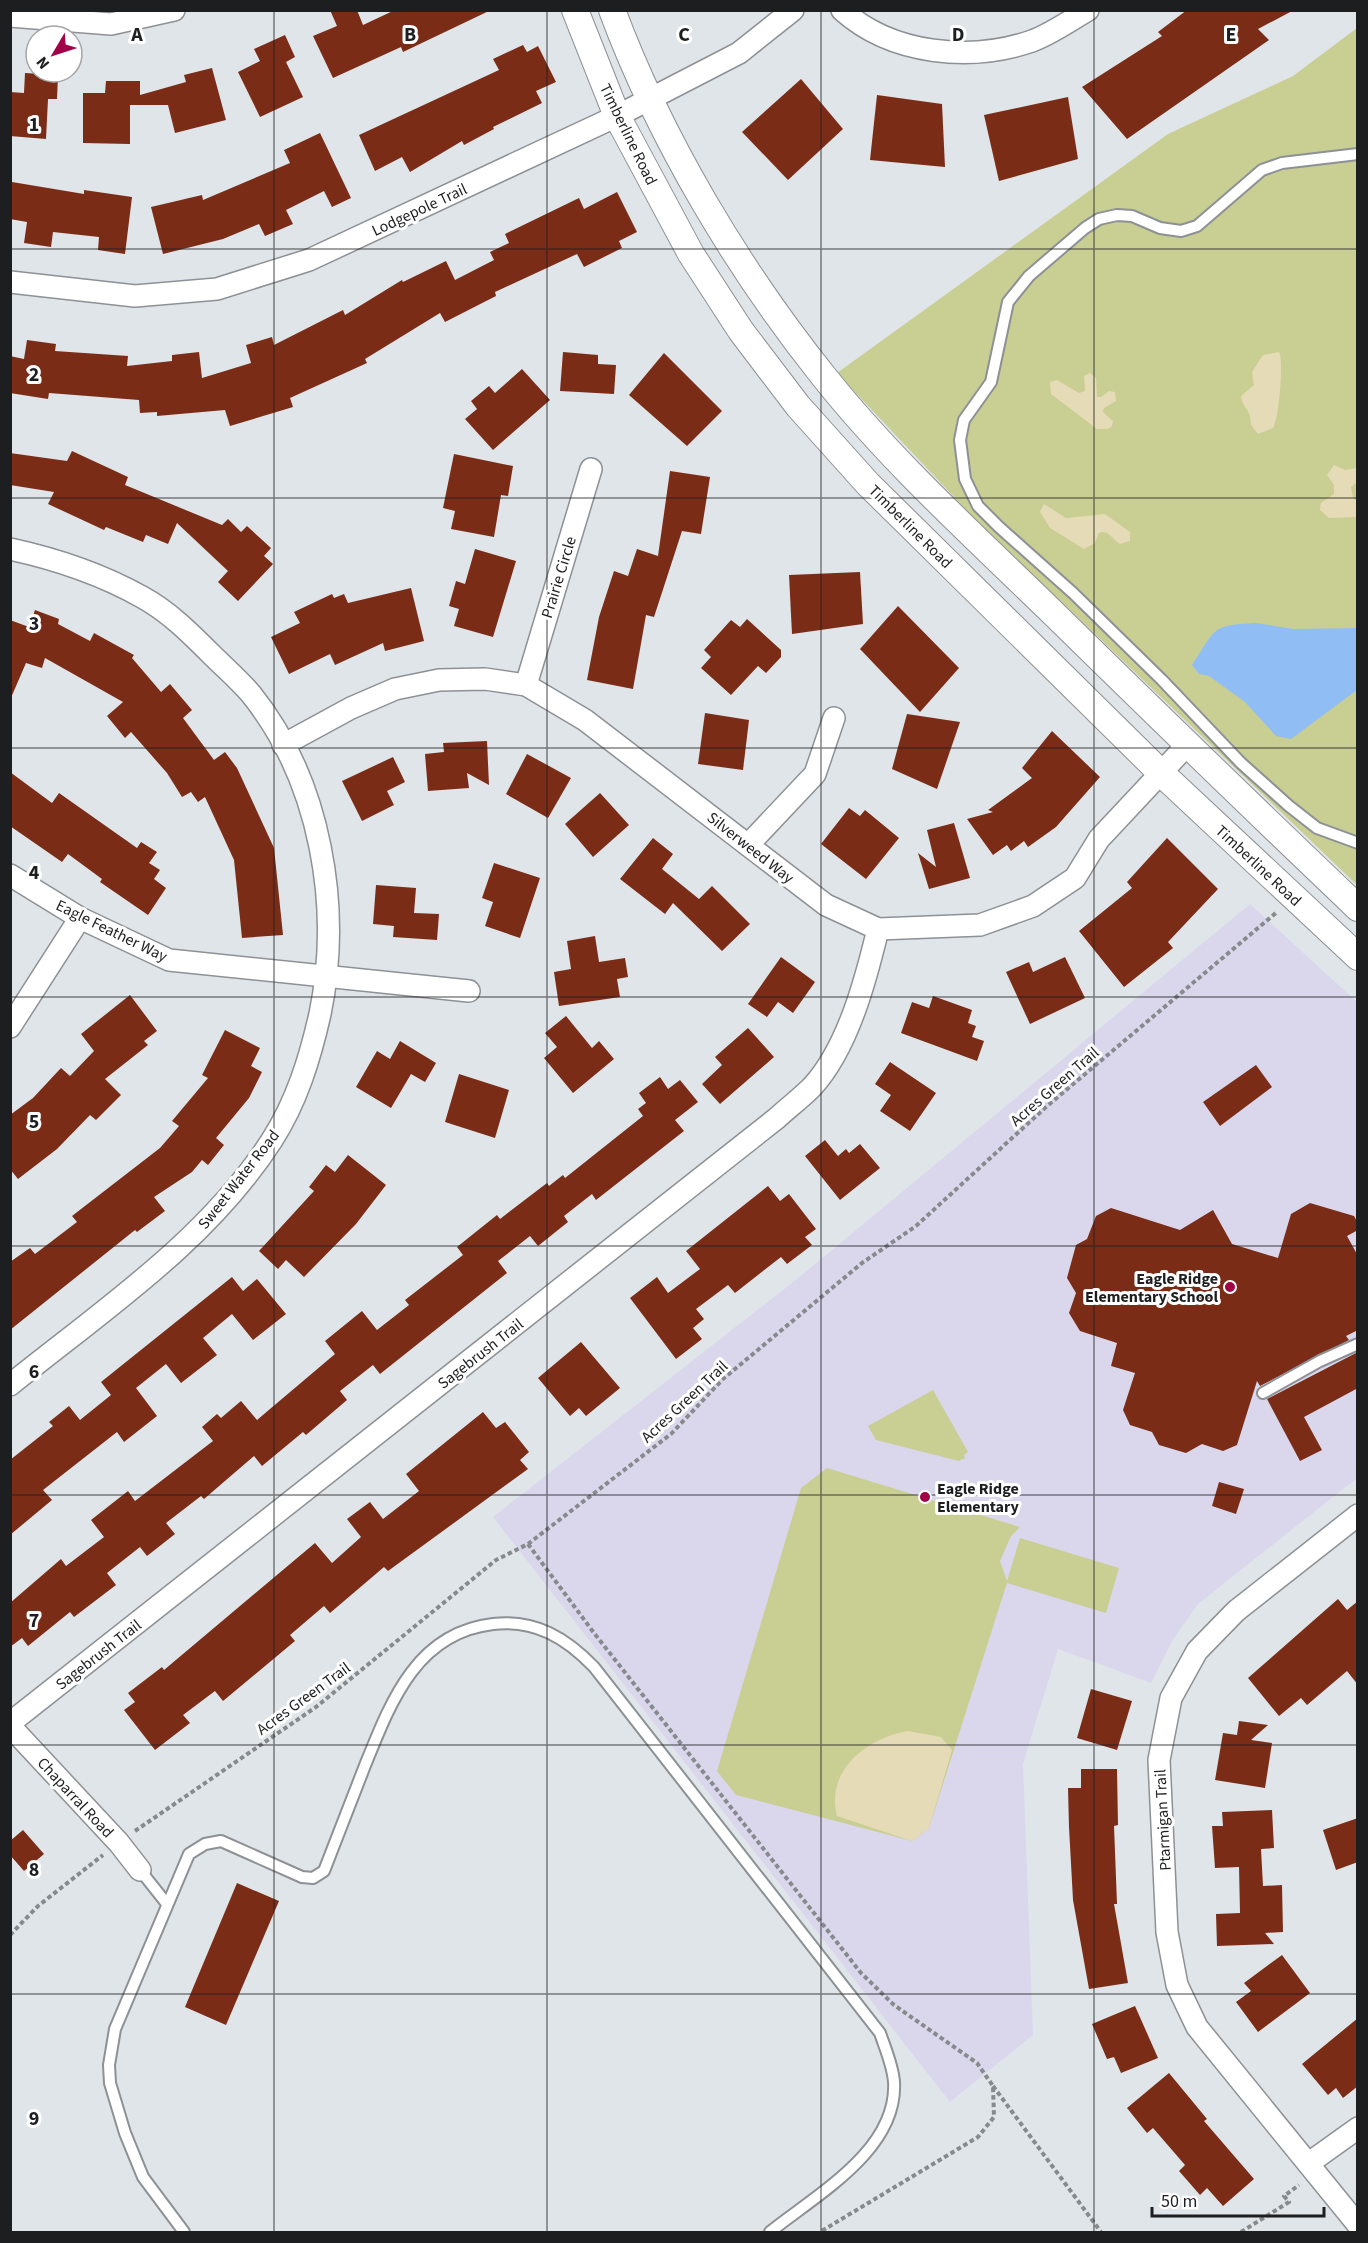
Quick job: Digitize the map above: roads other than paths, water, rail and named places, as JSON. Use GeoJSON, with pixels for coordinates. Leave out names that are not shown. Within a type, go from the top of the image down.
{"type":"FeatureCollection","features":[{"type":"Feature","properties":{"kind":"street"},"geometry":{"type":"LineString","coordinates":[[10,16],[47,14],[111,24],[174,10]]}},
{"type":"Feature","properties":{"kind":"street","name":"Timberline Road"},"geometry":{"type":"LineString","coordinates":[[575,10],[617,116],[691,254],[741,331],[798,406],[868,484],[1161,773],[1358,957]]}},
{"type":"Feature","properties":{"kind":"street"},"geometry":{"type":"LineString","coordinates":[[612,10],[688,174],[774,311],[826,380],[912,475],[1187,745],[1358,908]]}},
{"type":"Feature","properties":{"kind":"street","name":"Lodgepole Trail"},"geometry":{"type":"LineString","coordinates":[[10,282],[135,296],[218,289],[309,260],[617,116],[739,53],[793,10]]}},
{"type":"Feature","properties":{"kind":"street"},"geometry":{"type":"LineString","coordinates":[[842,10],[853,20],[913,48],[974,54],[1033,41],[1088,10]]}},
{"type":"Feature","properties":{"kind":"street","name":"Prairie Circle"},"geometry":{"type":"LineString","coordinates":[[526,685],[591,469]]}},
{"type":"Feature","properties":{"kind":"street","name":"Sweet Water Road"},"geometry":{"type":"LineString","coordinates":[[10,549],[57,559],[144,597],[184,627],[251,694],[283,745],[310,807],[322,854],[329,926],[327,977],[310,1060],[293,1100],[266,1149],[216,1211],[186,1243],[10,1385]]}},
{"type":"Feature","properties":{"kind":"street","name":"Silverweed Way"},"geometry":{"type":"LineString","coordinates":[[283,745],[351,708],[395,689],[439,680],[485,679],[526,685],[585,720],[826,905],[878,929],[980,925],[1033,906],[1075,878],[1099,839],[1187,745]]}},
{"type":"Feature","properties":{"kind":"street"},"geometry":{"type":"LineString","coordinates":[[748,845],[815,774],[834,717]]}},
{"type":"Feature","properties":{"kind":"street","name":"Eagle Feather Way"},"geometry":{"type":"LineString","coordinates":[[10,875],[81,918],[169,960],[469,991]]}},
{"type":"Feature","properties":{"kind":"street"},"geometry":{"type":"LineString","coordinates":[[10,1027],[81,918]]}},
{"type":"Feature","properties":{"kind":"street","name":"Sagebrush Trail"},"geometry":{"type":"LineString","coordinates":[[10,1725],[777,1118],[813,1086],[839,1045],[862,993],[878,929]]}},
{"type":"Feature","properties":{"kind":"street","name":"Ptarmigan Trail"},"geometry":{"type":"LineString","coordinates":[[1358,1515],[1236,1611],[1197,1651],[1171,1698],[1159,1760],[1167,1932],[1177,1985],[1197,2027],[1358,2225]]}},
{"type":"Feature","properties":{"kind":"street","name":"Chaparral Road"},"geometry":{"type":"LineString","coordinates":[[10,1725],[119,1843],[140,1870]]}},
{"type":"Feature","properties":{"kind":"street"},"geometry":{"type":"LineString","coordinates":[[1312,2167],[1358,2128]]}},
{"type":"Feature","properties":{"kind":"lane"},"geometry":{"type":"LineString","coordinates":[[1358,154],[1282,163],[1262,170],[1197,226],[1181,231],[1160,228],[1132,216],[1117,215],[1099,219],[1085,228],[1029,276],[1008,302],[991,382],[964,420],[960,440],[965,479],[978,506],[1073,593],[1162,680],[1241,763],[1289,806],[1317,828],[1358,843]]}},
{"type":"Feature","properties":{"kind":"lane"},"geometry":{"type":"LineString","coordinates":[[1263,1393],[1320,1361],[1358,1344]]}},
{"type":"Feature","properties":{"kind":"lane"},"geometry":{"type":"LineString","coordinates":[[184,2232],[142,2177],[110,2083],[109,2065],[115,2029],[189,1854],[205,1844],[221,1841],[302,1877],[314,1878],[324,1871],[388,1707],[404,1681],[423,1657],[452,1634],[474,1626],[502,1623],[530,1625],[553,1633],[574,1647],[594,1667],[880,2033],[894,2082],[891,2108],[882,2132],[870,2152],[770,2232]]}},
{"type":"Feature","properties":{"kind":"lane"},"geometry":{"type":"LineString","coordinates":[[140,1870],[167,1904]]}},
{"type":"Feature","properties":{"kind":"water"},"geometry":{"type":"Polygon","coordinates":[[[1256,623],[1293,629],[1357,628],[1357,690],[1291,739],[1276,736],[1245,702],[1209,676],[1199,674],[1192,665],[1210,637],[1221,628],[1256,623]]]}},
{"type":"Feature","properties":{"kind":"place","name":"Eagle Ridge Elementary School"},"geometry":{"type":"Point","coordinates":[1230,1287]}},
{"type":"Feature","properties":{"kind":"place","name":"Eagle Ridge Elementary"},"geometry":{"type":"Point","coordinates":[925,1497]}}]}
